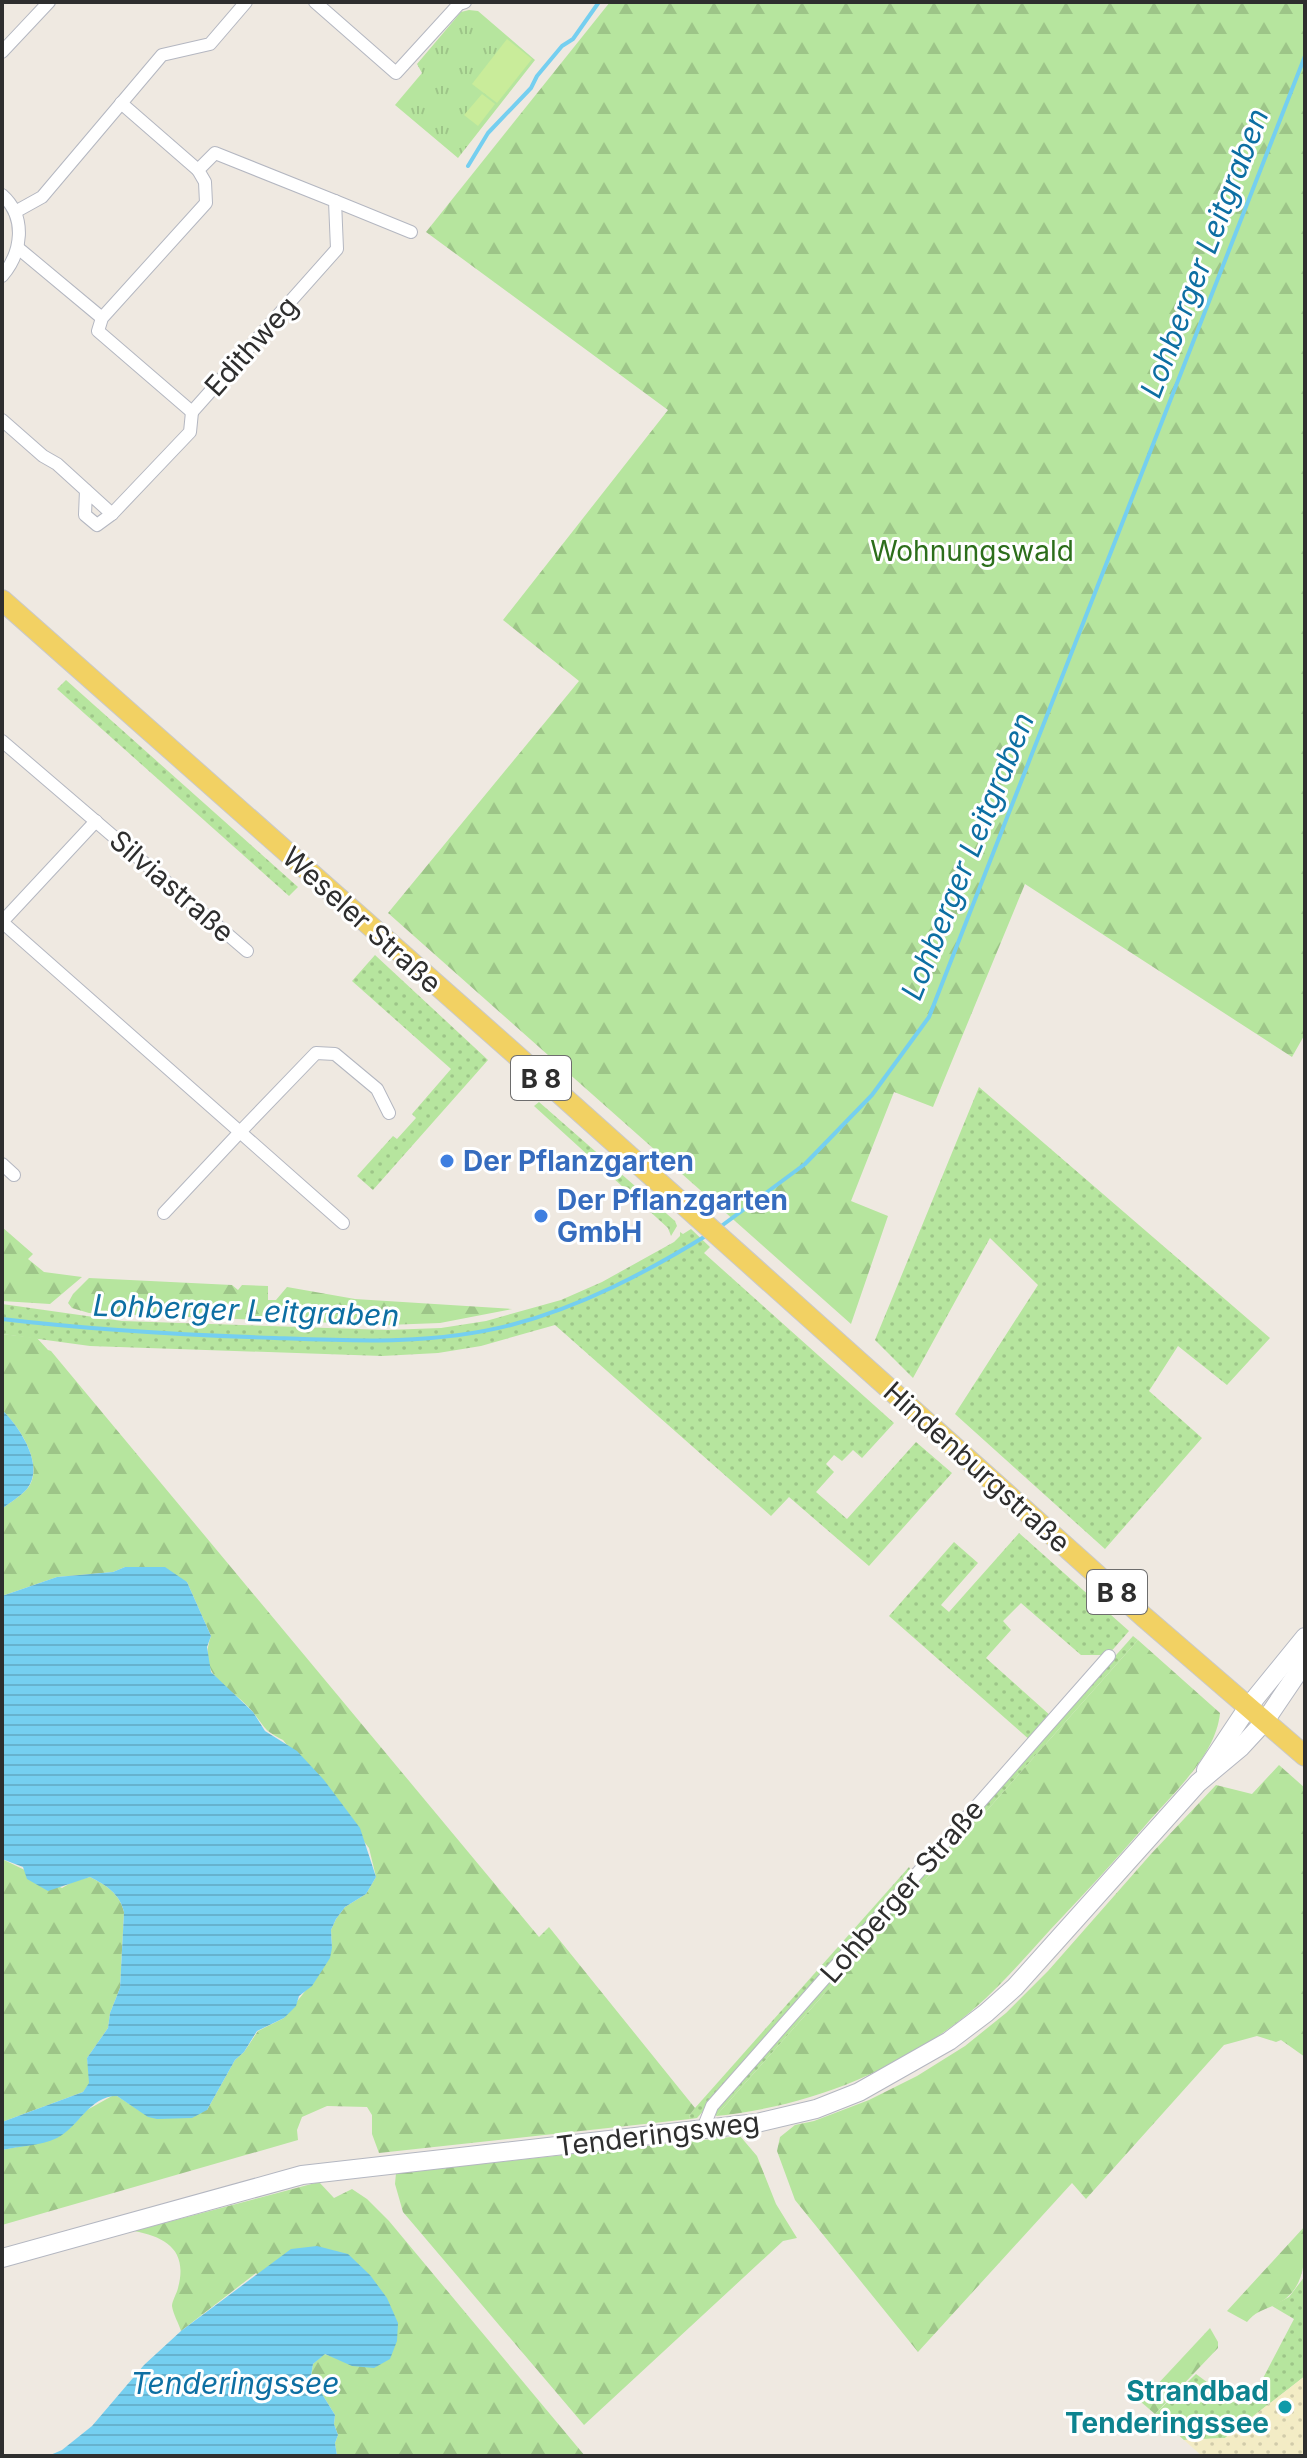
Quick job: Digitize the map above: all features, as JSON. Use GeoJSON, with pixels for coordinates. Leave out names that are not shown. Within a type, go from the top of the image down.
{"type":"FeatureCollection","features":[{"type":"Feature","properties":{"kind":"main road","name":"Weseler Straße"},"geometry":{"type":"LineString","coordinates":[[2,600],[721,1240]]}},
{"type":"Feature","properties":{"kind":"main road","name":"Hindenburgstraße"},"geometry":{"type":"LineString","coordinates":[[721,1240],[1144,1617],[1305,1756]]}},
{"type":"Feature","properties":{"kind":"street"},"geometry":{"type":"LineString","coordinates":[[2,52],[49,2]]}},
{"type":"Feature","properties":{"kind":"street"},"geometry":{"type":"LineString","coordinates":[[15,212],[42,197],[162,55],[210,44],[246,2]]}},
{"type":"Feature","properties":{"kind":"street"},"geometry":{"type":"LineString","coordinates":[[315,2],[396,73],[459,4],[465,2]]}},
{"type":"Feature","properties":{"kind":"street"},"geometry":{"type":"LineString","coordinates":[[102,318],[206,203],[205,182],[198,170],[121,103]]}},
{"type":"Feature","properties":{"kind":"street"},"geometry":{"type":"LineString","coordinates":[[198,170],[215,153],[411,232]]}},
{"type":"Feature","properties":{"kind":"street"},"geometry":{"type":"LineString","coordinates":[[2,195],[15,212],[19,226],[15,258],[2,276]]}},
{"type":"Feature","properties":{"kind":"street","name":"Edithweg"},"geometry":{"type":"LineString","coordinates":[[18,248],[102,318],[98,331],[192,412],[337,249],[335,201]]}},
{"type":"Feature","properties":{"kind":"street"},"geometry":{"type":"LineString","coordinates":[[86,490],[85,515],[97,525],[112,514],[190,432],[192,412]]}},
{"type":"Feature","properties":{"kind":"street"},"geometry":{"type":"LineString","coordinates":[[2,420],[112,514]]}},
{"type":"Feature","properties":{"kind":"street","name":"Silviastraße"},"geometry":{"type":"LineString","coordinates":[[2,741],[247,951]]}},
{"type":"Feature","properties":{"kind":"street","name":"Silviastraße"},"geometry":{"type":"LineString","coordinates":[[2,922],[96,821]]}},
{"type":"Feature","properties":{"kind":"street"},"geometry":{"type":"LineString","coordinates":[[2,922],[343,1223]]}},
{"type":"Feature","properties":{"kind":"street"},"geometry":{"type":"LineString","coordinates":[[164,1213],[316,1053],[335,1054],[377,1089],[389,1113]]}},
{"type":"Feature","properties":{"kind":"street"},"geometry":{"type":"LineString","coordinates":[[2,1164],[14,1175]]}},
{"type":"Feature","properties":{"kind":"street","name":"Tenderingsweg"},"geometry":{"type":"LineString","coordinates":[[1198,1783],[1248,1707],[1305,1637]]}},
{"type":"Feature","properties":{"kind":"street","name":"Lohberger Straße"},"geometry":{"type":"LineString","coordinates":[[702,2131],[712,2106],[1109,1656]]}},
{"type":"Feature","properties":{"kind":"street","name":"Tenderingsweg"},"geometry":{"type":"LineString","coordinates":[[2,2258],[302,2175],[757,2123],[816,2109],[859,2092],[949,2041],[1015,1987],[1198,1783],[1241,1747],[1265,1721],[1305,1662]]}},
{"type":"Feature","properties":{"kind":"green space","name":"Wohnungswald"},"geometry":{"type":"Polygon","coordinates":[[[610,2],[1305,2],[1305,1034],[1292,1057],[1025,884],[933,1107],[894,1092],[851,1201],[888,1216],[851,1324],[388,913],[579,681],[503,620],[668,410],[426,232],[610,2]]]}},
{"type":"Feature","properties":{"kind":"green space"},"geometry":{"type":"Polygon","coordinates":[[[478,11],[535,60],[458,158],[395,105],[422,73],[417,64],[461,12],[478,11]]]}},
{"type":"Feature","properties":{"kind":"green space"},"geometry":{"type":"Polygon","coordinates":[[[507,39],[532,59],[497,103],[472,84],[507,39]]]}},
{"type":"Feature","properties":{"kind":"green space"},"geometry":{"type":"Polygon","coordinates":[[[482,94],[495,104],[478,126],[464,115],[482,94]]]}},
{"type":"Feature","properties":{"kind":"green space"},"geometry":{"type":"Polygon","coordinates":[[[66,680],[298,887],[289,896],[57,689],[66,680]]]}},
{"type":"Feature","properties":{"kind":"green space"},"geometry":{"type":"Polygon","coordinates":[[[375,955],[488,1060],[373,1190],[357,1176],[393,1136],[397,1139],[416,1118],[412,1114],[451,1069],[352,981],[375,955]]]}},
{"type":"Feature","properties":{"kind":"green space"},"geometry":{"type":"Polygon","coordinates":[[[979,1087],[1270,1338],[1227,1385],[1178,1346],[1149,1391],[1202,1438],[1105,1549],[955,1414],[1038,1285],[990,1238],[913,1378],[875,1340],[979,1087]]]}},
{"type":"Feature","properties":{"kind":"green space"},"geometry":{"type":"Polygon","coordinates":[[[539,1102],[675,1221],[677,1226],[671,1236],[668,1228],[534,1106],[539,1102]]]}},
{"type":"Feature","properties":{"kind":"green space"},"geometry":{"type":"Polygon","coordinates":[[[2,1227],[33,1254],[28,1259],[44,1272],[82,1277],[50,1304],[2,1301],[2,1227]]]}},
{"type":"Feature","properties":{"kind":"green space"},"geometry":{"type":"Polygon","coordinates":[[[691,1229],[710,1247],[704,1253],[894,1423],[862,1458],[853,1450],[842,1461],[834,1455],[826,1464],[834,1472],[816,1492],[847,1519],[916,1442],[952,1473],[869,1566],[789,1497],[771,1516],[555,1325],[481,1346],[438,1353],[382,1356],[90,1346],[2,1334],[2,1304],[122,1321],[387,1330],[441,1328],[486,1321],[561,1300],[602,1282],[674,1242],[680,1232],[683,1234],[691,1229]]]}},
{"type":"Feature","properties":{"kind":"green space"},"geometry":{"type":"Polygon","coordinates":[[[89,1278],[232,1285],[238,1290],[242,1285],[268,1286],[268,1300],[276,1300],[287,1287],[355,1299],[512,1309],[440,1323],[387,1325],[89,1313],[72,1308],[68,1303],[89,1278]]]}},
{"type":"Feature","properties":{"kind":"green space"},"geometry":{"type":"Polygon","coordinates":[[[2,1334],[37,1338],[51,1351],[539,1937],[549,1927],[695,2108],[690,2119],[379,2153],[372,2134],[372,2115],[367,2107],[327,2106],[302,2117],[297,2130],[298,2140],[2,2225],[2,2150],[74,2124],[87,2110],[112,2096],[140,2111],[207,2110],[235,2060],[258,2031],[284,2018],[306,1990],[332,1948],[331,1930],[336,1919],[345,1907],[366,1894],[376,1877],[369,1848],[283,1740],[268,1730],[212,1672],[208,1662],[211,1636],[187,1582],[125,1567],[113,1572],[57,1577],[2,1596],[2,1509],[27,1489],[34,1469],[28,1447],[2,1410],[2,1334]]]}},
{"type":"Feature","properties":{"kind":"green space"},"geometry":{"type":"Polygon","coordinates":[[[1019,1533],[1129,1631],[1108,1655],[1081,1655],[1021,1603],[1003,1621],[1011,1630],[986,1658],[1052,1717],[1031,1741],[889,1616],[954,1542],[978,1563],[941,1605],[949,1612],[1019,1533]]]}},
{"type":"Feature","properties":{"kind":"green space"},"geometry":{"type":"Polygon","coordinates":[[[1133,1636],[1138,1640],[716,2116],[713,2111],[717,2104],[1133,1636]]]}},
{"type":"Feature","properties":{"kind":"green space"},"geometry":{"type":"Polygon","coordinates":[[[1138,1640],[1220,1713],[1217,1729],[1201,1760],[1110,1866],[1003,1982],[978,2006],[924,2045],[839,2087],[779,2105],[716,2116],[1138,1640]]]}},
{"type":"Feature","properties":{"kind":"green space"},"geometry":{"type":"Polygon","coordinates":[[[1279,1765],[1305,1788],[1305,2057],[1281,2040],[1276,2042],[1257,2036],[1224,2045],[1086,2199],[1072,2183],[918,2352],[795,2200],[777,2151],[780,2137],[795,2125],[869,2100],[917,2076],[965,2046],[1006,2013],[1048,1971],[1216,1785],[1252,1794],[1279,1765]]]}},
{"type":"Feature","properties":{"kind":"green space"},"geometry":{"type":"Polygon","coordinates":[[[2,1859],[62,1888],[90,1877],[112,1891],[124,1912],[120,1988],[108,2028],[87,2058],[90,2083],[83,2092],[2,2122],[2,1859]]]}},
{"type":"Feature","properties":{"kind":"green space"},"geometry":{"type":"Polygon","coordinates":[[[909,1867],[913,1874],[697,2118],[690,2119],[695,2108],[909,1867]]]}},
{"type":"Feature","properties":{"kind":"green space"},"geometry":{"type":"Polygon","coordinates":[[[740,2136],[757,2156],[776,2204],[797,2238],[783,2241],[584,2425],[403,2212],[395,2184],[396,2173],[740,2136]]]}},
{"type":"Feature","properties":{"kind":"green space"},"geometry":{"type":"Polygon","coordinates":[[[319,2182],[334,2198],[352,2189],[389,2221],[585,2456],[337,2456],[335,2415],[311,2376],[313,2364],[324,2354],[337,2358],[256,2273],[181,2331],[172,2306],[180,2275],[177,2255],[165,2242],[134,2231],[319,2182]]]}},
{"type":"Feature","properties":{"kind":"green space"},"geometry":{"type":"Polygon","coordinates":[[[1305,2226],[1302,2272],[1293,2291],[1247,2322],[1227,2311],[1305,2226]]]}},
{"type":"Feature","properties":{"kind":"green space"},"geometry":{"type":"Polygon","coordinates":[[[1305,2276],[1305,2376],[1225,2438],[1184,2440],[1155,2414],[1196,2374],[1211,2385],[1210,2390],[1218,2394],[1220,2390],[1239,2405],[1241,2402],[1249,2405],[1294,2319],[1272,2306],[1289,2297],[1305,2276]]]}},
{"type":"Feature","properties":{"kind":"green space"},"geometry":{"type":"Polygon","coordinates":[[[1210,2328],[1218,2348],[1155,2414],[1141,2402],[1210,2328]]]}},
{"type":"Feature","properties":{"kind":"sand","name":"Strandbad Tenderingssee"},"geometry":{"type":"Polygon","coordinates":[[[1305,2376],[1305,2456],[1202,2456],[1184,2440],[1225,2438],[1305,2376]]]}},
{"type":"Feature","properties":{"kind":"water"},"geometry":{"type":"Polygon","coordinates":[[[2,1410],[28,1447],[34,1469],[27,1489],[2,1509],[2,1410]]]}},
{"type":"Feature","properties":{"kind":"water"},"geometry":{"type":"Polygon","coordinates":[[[125,1567],[165,1567],[187,1582],[211,1636],[207,1647],[211,1672],[253,1712],[265,1731],[297,1751],[324,1780],[360,1828],[376,1877],[366,1894],[345,1907],[336,1919],[331,1930],[330,1958],[312,1986],[299,1996],[296,2006],[284,2018],[257,2031],[235,2060],[207,2110],[192,2118],[157,2119],[148,2117],[117,2096],[107,2097],[92,2106],[57,2138],[2,2150],[2,2122],[83,2092],[89,2083],[87,2058],[108,2028],[120,1988],[124,1912],[112,1891],[90,1877],[48,1891],[27,1879],[23,1867],[2,1859],[2,1596],[57,1577],[113,1572],[125,1567]]]}},
{"type":"Feature","properties":{"kind":"water","name":"Tenderingssee"},"geometry":{"type":"Polygon","coordinates":[[[317,2246],[348,2254],[370,2275],[387,2298],[398,2323],[397,2341],[390,2359],[374,2368],[352,2366],[325,2354],[313,2364],[311,2376],[335,2415],[337,2456],[48,2456],[62,2450],[92,2426],[144,2365],[181,2331],[291,2249],[317,2246]]]}},
{"type":"Feature","properties":{"kind":"waterway"},"geometry":{"type":"LineString","coordinates":[[468,166],[488,133],[531,88],[562,46],[573,39],[599,2]]}},
{"type":"Feature","properties":{"kind":"waterway","name":"Lohberger Leitgraben"},"geometry":{"type":"LineString","coordinates":[[720,1227],[805,1164],[872,1095],[929,1017],[1305,56]]}},
{"type":"Feature","properties":{"kind":"waterway","name":"Lohberger Leitgraben"},"geometry":{"type":"LineString","coordinates":[[2,1319],[241,1337],[364,1340],[452,1336],[511,1325],[563,1309],[638,1275],[709,1234]]}},
{"type":"Feature","properties":{"kind":"place","name":"Der Pflanzgarten"},"geometry":{"type":"Point","coordinates":[447,1161]}},
{"type":"Feature","properties":{"kind":"place","name":"Der Pflanzgarten GmbH"},"geometry":{"type":"Point","coordinates":[541,1216]}},
{"type":"Feature","properties":{"kind":"place","name":"Strandbad Tenderingssee"},"geometry":{"type":"Point","coordinates":[1285,2407]}}]}
